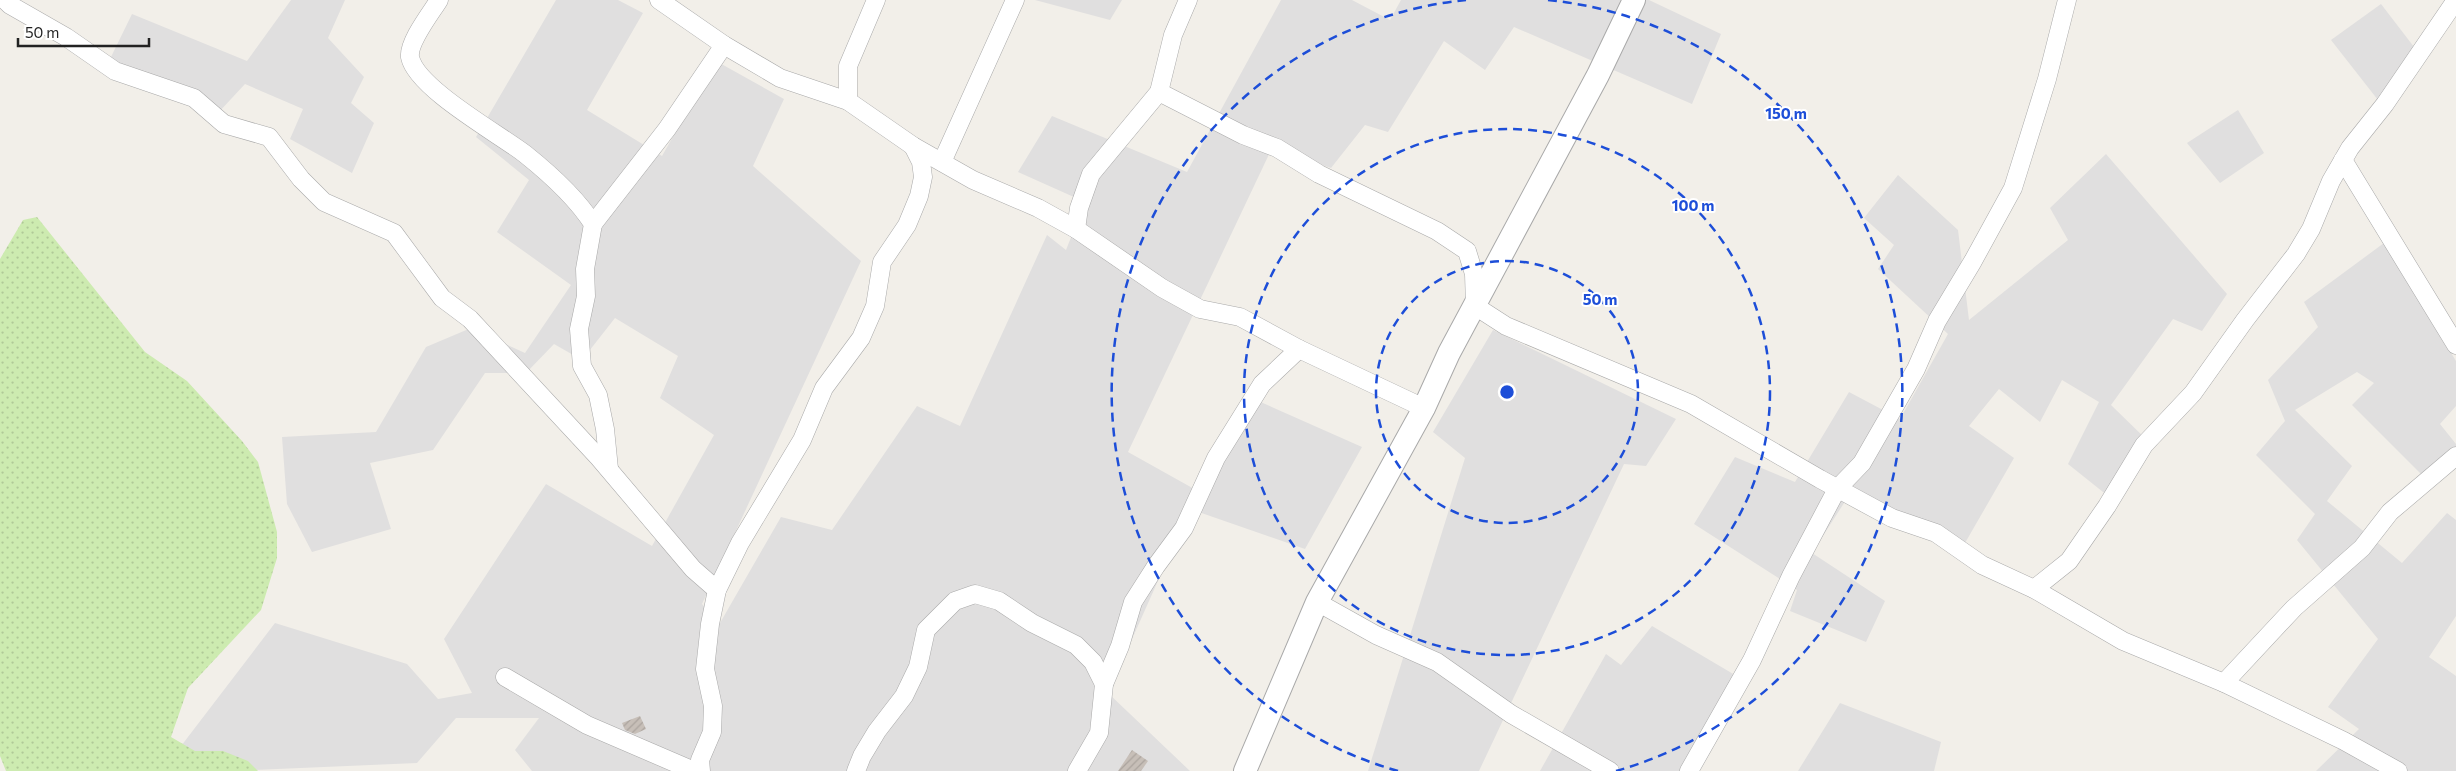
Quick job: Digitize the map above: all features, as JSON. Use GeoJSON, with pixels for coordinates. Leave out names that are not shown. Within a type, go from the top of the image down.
{"type":"FeatureCollection","features":[{"type":"Feature","properties":{"kind":"street"},"geometry":{"type":"LineString","coordinates":[[5,0],[10,5],[66,37],[115,71],[194,98],[224,124],[269,137],[301,179],[324,202],[394,234],[442,298],[470,319],[609,469],[693,569],[717,590]]}},
{"type":"Feature","properties":{"kind":"street"},"geometry":{"type":"LineString","coordinates":[[439,0],[412,43],[410,57],[417,70],[451,105],[490,129],[526,155],[581,204],[593,224]]}},
{"type":"Feature","properties":{"kind":"street"},"geometry":{"type":"LineString","coordinates":[[659,0],[724,45],[780,78],[848,101],[913,146],[1076,229],[1162,288],[1200,310],[1240,317],[1299,349],[1424,408]]}},
{"type":"Feature","properties":{"kind":"street"},"geometry":{"type":"LineString","coordinates":[[848,101],[848,66],[876,0]]}},
{"type":"Feature","properties":{"kind":"street"},"geometry":{"type":"LineString","coordinates":[[942,162],[1015,0]]}},
{"type":"Feature","properties":{"kind":"street"},"geometry":{"type":"LineString","coordinates":[[1076,229],[1079,208],[1091,174],[1159,92],[1173,35],[1188,0]]}},
{"type":"Feature","properties":{"kind":"street"},"geometry":{"type":"LineString","coordinates":[[1244,771],[1317,602],[1424,408],[1449,353],[1598,75],[1634,0]]}},
{"type":"Feature","properties":{"kind":"street"},"geometry":{"type":"LineString","coordinates":[[1690,771],[1752,660],[1791,576],[1837,489],[1862,463],[1916,369],[1937,321],[2013,188],[2039,105],[2067,0]]}},
{"type":"Feature","properties":{"kind":"street"},"geometry":{"type":"LineString","coordinates":[[2034,589],[2069,561],[2107,506],[2144,445],[2193,393],[2245,320],[2296,254],[2311,229],[2331,181],[2343,160],[2417,59],[2456,0]]}},
{"type":"Feature","properties":{"kind":"street"},"geometry":{"type":"LineString","coordinates":[[609,469],[605,429],[598,395],[582,366],[579,329],[586,296],[584,269],[593,224],[667,129],[724,45]]}},
{"type":"Feature","properties":{"kind":"street"},"geometry":{"type":"LineString","coordinates":[[1159,92],[1243,136],[1278,148],[1319,174],[1437,231],[1467,251],[1474,274],[1475,306]]}},
{"type":"Feature","properties":{"kind":"street"},"geometry":{"type":"LineString","coordinates":[[701,771],[700,760],[712,732],[713,706],[705,669],[710,624],[717,590],[745,535],[802,440],[824,388],[861,338],[875,306],[882,262],[907,224],[919,196],[923,177],[921,162],[913,146]]}},
{"type":"Feature","properties":{"kind":"street"},"geometry":{"type":"LineString","coordinates":[[2343,160],[2456,345]]}},
{"type":"Feature","properties":{"kind":"street"},"geometry":{"type":"LineString","coordinates":[[1475,306],[1506,326],[1691,404],[1837,489],[1892,518],[1936,532],[1982,565],[2034,589],[2123,641],[2224,683],[2344,741],[2398,771]]}},
{"type":"Feature","properties":{"kind":"street"},"geometry":{"type":"LineString","coordinates":[[1077,771],[1099,733],[1104,684],[1120,646],[1133,602],[1184,528],[1216,458],[1262,384],[1299,349]]}},
{"type":"Feature","properties":{"kind":"street"},"geometry":{"type":"LineString","coordinates":[[2224,683],[2294,608],[2362,548],[2390,512],[2456,456]]}},
{"type":"Feature","properties":{"kind":"street"},"geometry":{"type":"LineString","coordinates":[[856,771],[877,730],[904,696],[918,667],[926,630],[955,601],[975,594],[999,601],[1032,623],[1076,645],[1093,662],[1104,684]]}},
{"type":"Feature","properties":{"kind":"street"},"geometry":{"type":"LineString","coordinates":[[1317,602],[1376,635],[1437,662],[1511,714],[1610,771]]}},
{"type":"Feature","properties":{"kind":"street"},"geometry":{"type":"LineString","coordinates":[[505,677],[587,725],[694,771]]}},
{"type":"Feature","properties":{"kind":"shaded area"},"geometry":{"type":"Polygon","coordinates":[[[291,0],[345,0],[328,38],[364,77],[351,103],[374,123],[352,173],[290,139],[303,109],[245,84],[218,113],[110,59],[132,14],[247,61],[291,0]]]}},
{"type":"Feature","properties":{"kind":"shaded area"},"geometry":{"type":"Polygon","coordinates":[[[556,0],[618,0],[643,13],[587,110],[662,156],[716,61],[784,99],[753,166],[861,261],[702,604],[720,623],[781,517],[832,530],[917,406],[960,426],[1047,235],[1066,250],[1085,202],[1018,172],[1052,116],[1187,172],[1281,0],[1352,0],[1390,20],[1401,0],[1649,0],[1721,34],[1692,104],[1514,27],[1485,70],[1444,41],[1388,132],[1365,125],[1331,168],[1272,148],[1128,452],[1196,490],[1247,396],[1362,447],[1305,549],[1190,509],[1108,693],[1190,771],[532,771],[515,750],[539,718],[456,718],[417,763],[231,771],[178,750],[275,623],[407,664],[438,699],[472,693],[444,639],[546,484],[652,546],[714,435],[660,398],[678,356],[615,318],[582,360],[554,344],[526,373],[485,373],[433,450],[370,463],[391,529],[312,552],[287,504],[282,437],[376,432],[426,347],[471,328],[525,353],[571,285],[497,232],[529,180],[476,137],[556,0]]]}},
{"type":"Feature","properties":{"kind":"shaded area"},"geometry":{"type":"Polygon","coordinates":[[[1035,0],[1122,0],[1110,20],[1035,0]]]}},
{"type":"Feature","properties":{"kind":"shaded area"},"geometry":{"type":"Polygon","coordinates":[[[2381,4],[2414,47],[2378,100],[2331,40],[2381,4]]]}},
{"type":"Feature","properties":{"kind":"shaded area"},"geometry":{"type":"Polygon","coordinates":[[[2238,110],[2264,153],[2220,183],[2187,143],[2238,110]]]}},
{"type":"Feature","properties":{"kind":"shaded area"},"geometry":{"type":"Polygon","coordinates":[[[2106,154],[2227,294],[2202,331],[2173,319],[2111,405],[2149,442],[2113,500],[2068,464],[2099,402],[2062,380],[2040,422],[1999,389],[1969,426],[2014,458],[1965,543],[1853,489],[1812,553],[1885,601],[1866,642],[1790,611],[1797,590],[1694,524],[1735,457],[1795,482],[1849,392],[1900,419],[1948,334],[1878,269],[1894,245],[1864,218],[1898,175],[1958,230],[1969,320],[2068,240],[2050,208],[2106,154]]]}},
{"type":"Feature","properties":{"kind":"shaded area"},"geometry":{"type":"Polygon","coordinates":[[[2384,243],[2456,361],[2456,406],[2440,424],[2456,444],[2456,459],[2427,480],[2352,405],[2374,383],[2357,372],[2295,410],[2352,466],[2327,501],[2402,563],[2447,513],[2456,520],[2456,616],[2429,657],[2456,676],[2456,771],[2316,771],[2359,729],[2328,707],[2378,639],[2297,540],[2315,514],[2256,455],[2285,421],[2268,380],[2318,327],[2304,302],[2384,243]]]}},
{"type":"Feature","properties":{"kind":"shaded area"},"geometry":{"type":"Polygon","coordinates":[[[1493,330],[1676,419],[1646,466],[1624,464],[1479,771],[1368,771],[1465,458],[1433,432],[1493,330]]]}},
{"type":"Feature","properties":{"kind":"shaded area"},"geometry":{"type":"Polygon","coordinates":[[[1652,626],[1740,678],[1687,771],[1540,771],[1606,654],[1621,665],[1652,626]]]}},
{"type":"Feature","properties":{"kind":"shaded area"},"geometry":{"type":"Polygon","coordinates":[[[1840,703],[1941,742],[1934,771],[1798,771],[1840,703]]]}},
{"type":"Feature","properties":{"kind":"green space"},"geometry":{"type":"Polygon","coordinates":[[[37,217],[145,352],[187,381],[242,441],[258,462],[277,532],[277,558],[261,610],[188,688],[171,737],[195,751],[223,751],[248,761],[258,771],[6,771],[0,756],[0,259],[23,220],[37,217]]]}},
{"type":"Feature","properties":{"kind":"building"},"geometry":{"type":"Polygon","coordinates":[[[640,716],[646,729],[635,734],[625,730],[622,723],[640,716]]]}},
{"type":"Feature","properties":{"kind":"building"},"geometry":{"type":"Polygon","coordinates":[[[1132,750],[1148,761],[1141,771],[1118,771],[1132,750]]]}}]}
